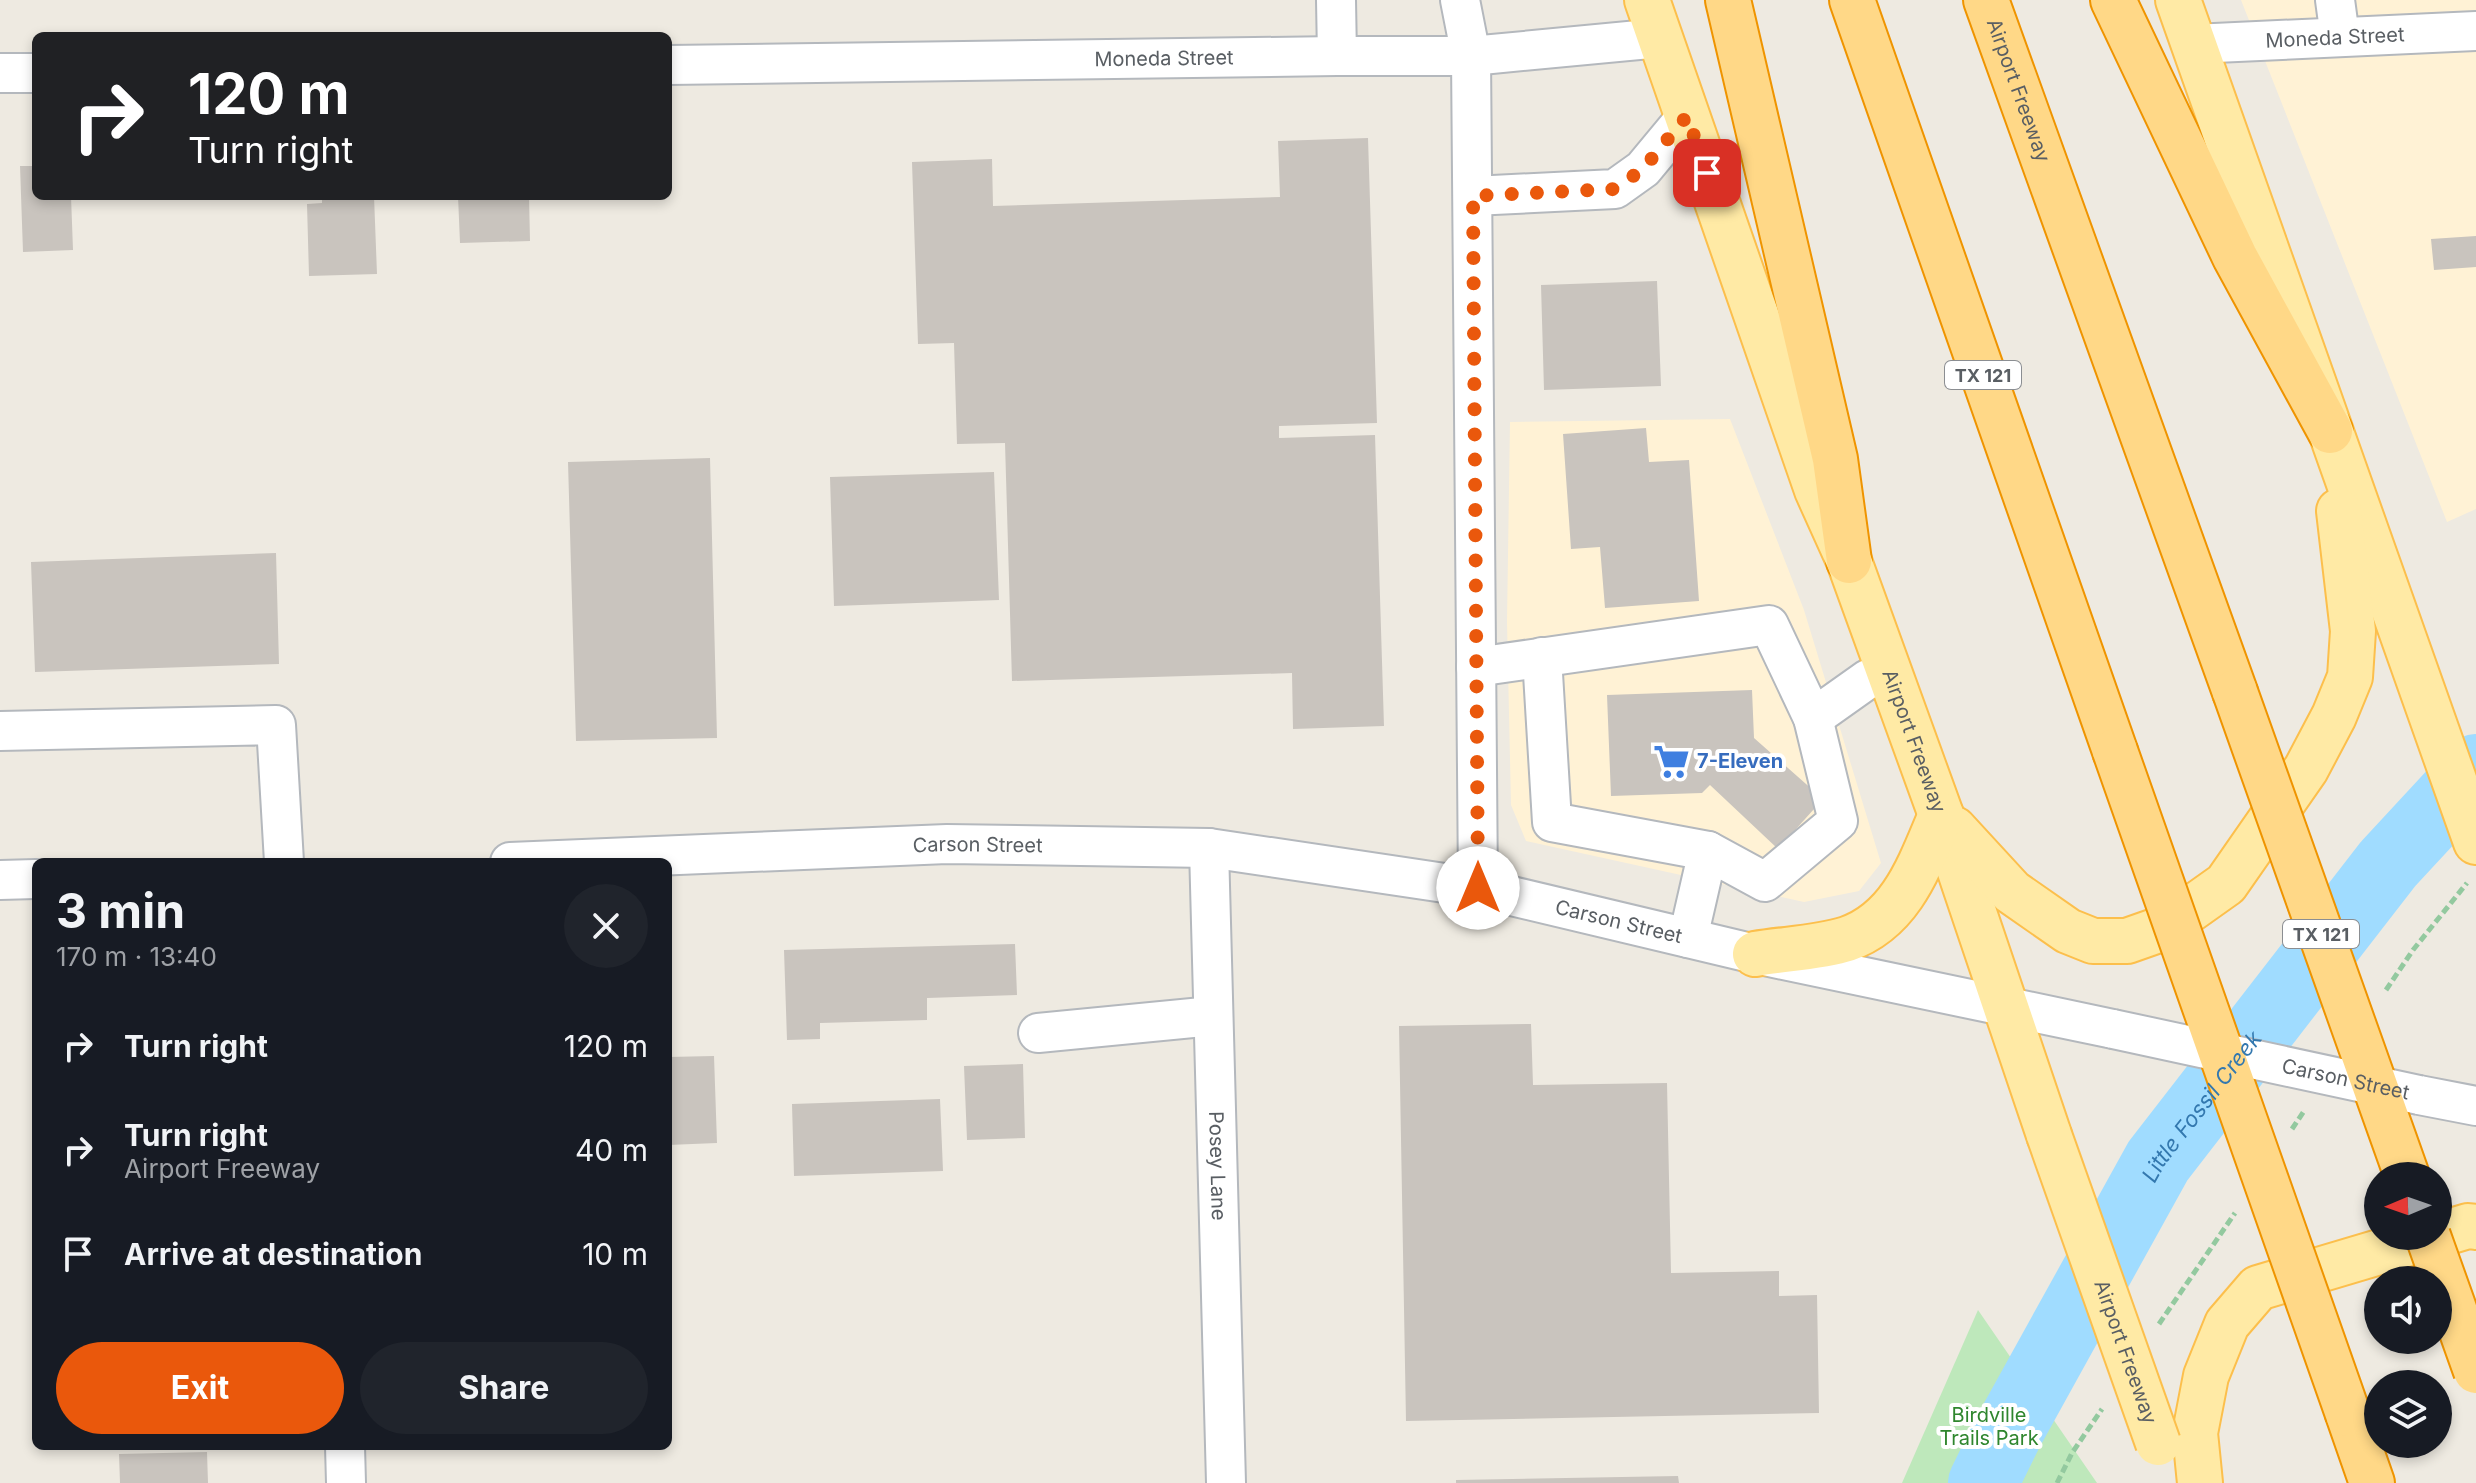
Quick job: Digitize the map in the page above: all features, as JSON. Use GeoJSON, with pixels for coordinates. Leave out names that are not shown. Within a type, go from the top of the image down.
{"type":"FeatureCollection","features":[{"type":"Feature","properties":{"kind":"highway"},"geometry":{"type":"LineString","coordinates":[[1728,0],[1835,459],[1849,561]]}},
{"type":"Feature","properties":{"kind":"highway","name":"TX 121"},"geometry":{"type":"LineString","coordinates":[[1852,0],[2372,1483]]}},
{"type":"Feature","properties":{"kind":"highway","name":"Airport Freeway"},"geometry":{"type":"LineString","coordinates":[[1986,0],[2402,1162]]}},
{"type":"Feature","properties":{"kind":"highway"},"geometry":{"type":"LineString","coordinates":[[2113,0],[2235,257],[2330,431]]}},
{"type":"Feature","properties":{"kind":"highway"},"geometry":{"type":"LineString","coordinates":[[2437,1250],[2476,1371]]}},
{"type":"Feature","properties":{"kind":"main road"},"geometry":{"type":"LineString","coordinates":[[2178,0],[2476,842]]}},
{"type":"Feature","properties":{"kind":"main road","name":"Airport Freeway"},"geometry":{"type":"LineString","coordinates":[[1654,19],[1817,490],[1849,561],[1941,815],[2049,1135],[2173,1483]]}},
{"type":"Feature","properties":{"kind":"main road"},"geometry":{"type":"LineString","coordinates":[[1755,954],[1846,939],[1875,925],[1905,893],[1941,815],[2012,892],[2068,931],[2093,941],[2127,941],[2164,928],[2226,884],[2306,769],[2350,677],[2353,631],[2330,431]]}},
{"type":"Feature","properties":{"kind":"main road"},"geometry":{"type":"LineString","coordinates":[[2452,1231],[2476,1227]]}},
{"type":"Feature","properties":{"kind":"main road"},"geometry":{"type":"LineString","coordinates":[[2200,1483],[2195,1433],[2206,1376],[2227,1324],[2258,1288],[2386,1250]]}},
{"type":"Feature","properties":{"kind":"street"},"geometry":{"type":"LineString","coordinates":[[1336,0],[1337,56]]}},
{"type":"Feature","properties":{"kind":"street"},"geometry":{"type":"LineString","coordinates":[[1460,0],[1471,56],[1478,888]]}},
{"type":"Feature","properties":{"kind":"street"},"geometry":{"type":"LineString","coordinates":[[2335,0],[2340,37]]}},
{"type":"Feature","properties":{"kind":"street","name":"Moneda Street"},"geometry":{"type":"LineString","coordinates":[[672,65],[1471,56],[1654,19]]}},
{"type":"Feature","properties":{"kind":"street","name":"Moneda Street"},"geometry":{"type":"LineString","coordinates":[[2193,44],[2476,31]]}},
{"type":"Feature","properties":{"kind":"street"},"geometry":{"type":"LineString","coordinates":[[0,73],[32,73]]}},
{"type":"Feature","properties":{"kind":"street"},"geometry":{"type":"LineString","coordinates":[[1473,196],[1615,189],[1643,169],[1687,116]]}},
{"type":"Feature","properties":{"kind":"street"},"geometry":{"type":"LineString","coordinates":[[1476,667],[1542,657],[1769,625],[1813,718],[1838,821],[1765,882],[1708,851],[1552,822],[1542,657]]}},
{"type":"Feature","properties":{"kind":"street"},"geometry":{"type":"LineString","coordinates":[[1813,718],[1868,679]]}},
{"type":"Feature","properties":{"kind":"street"},"geometry":{"type":"LineString","coordinates":[[0,731],[276,725],[284,858]]}},
{"type":"Feature","properties":{"kind":"street","name":"Carson Street"},"geometry":{"type":"LineString","coordinates":[[607,858],[947,844],[1209,848],[1478,888],[1755,954],[2476,1106]]}},
{"type":"Feature","properties":{"kind":"street","name":"Posey Lane"},"geometry":{"type":"LineString","coordinates":[[1209,848],[1226,1483]]}},
{"type":"Feature","properties":{"kind":"street"},"geometry":{"type":"LineString","coordinates":[[1688,938],[1708,851]]}},
{"type":"Feature","properties":{"kind":"street"},"geometry":{"type":"LineString","coordinates":[[0,880],[32,879]]}},
{"type":"Feature","properties":{"kind":"street"},"geometry":{"type":"LineString","coordinates":[[1038,1033],[1213,1016]]}},
{"type":"Feature","properties":{"kind":"street"},"geometry":{"type":"LineString","coordinates":[[345,1450],[346,1483]]}},
{"type":"Feature","properties":{"kind":"shaded area"},"geometry":{"type":"Polygon","coordinates":[[[2241,0],[2476,0],[2476,509],[2447,522],[2241,0]]]}},
{"type":"Feature","properties":{"kind":"shaded area"},"geometry":{"type":"Polygon","coordinates":[[[1730,419],[1804,610],[1881,863],[1859,891],[1804,902],[1526,841],[1511,805],[1507,622],[1510,422],[1730,419]]]}},
{"type":"Feature","properties":{"kind":"green space","name":"Birdville Trails Park"},"geometry":{"type":"Polygon","coordinates":[[[1978,1310],[2097,1483],[1902,1483],[1978,1310]]]}},
{"type":"Feature","properties":{"kind":"building"},"geometry":{"type":"Polygon","coordinates":[[[1368,138],[1377,423],[1279,426],[1279,438],[1375,435],[1384,726],[1293,729],[1292,673],[1012,681],[1005,443],[957,444],[954,343],[918,344],[912,162],[992,159],[993,206],[1280,197],[1278,141],[1368,138]]]}},
{"type":"Feature","properties":{"kind":"building"},"geometry":{"type":"Polygon","coordinates":[[[20,166],[32,166],[32,200],[71,200],[73,250],[23,252],[20,166]]]}},
{"type":"Feature","properties":{"kind":"building"},"geometry":{"type":"Polygon","coordinates":[[[322,200],[374,200],[377,274],[309,276],[307,204],[322,203],[322,200]]]}},
{"type":"Feature","properties":{"kind":"building"},"geometry":{"type":"Polygon","coordinates":[[[458,200],[529,200],[530,241],[460,243],[458,200]]]}},
{"type":"Feature","properties":{"kind":"building"},"geometry":{"type":"Polygon","coordinates":[[[2476,236],[2476,267],[2434,270],[2431,239],[2476,236]]]}},
{"type":"Feature","properties":{"kind":"building"},"geometry":{"type":"Polygon","coordinates":[[[1657,281],[1661,386],[1544,390],[1541,285],[1657,281]]]}},
{"type":"Feature","properties":{"kind":"building"},"geometry":{"type":"Polygon","coordinates":[[[1646,428],[1649,462],[1689,460],[1699,601],[1605,608],[1600,547],[1571,549],[1563,434],[1646,428]]]}},
{"type":"Feature","properties":{"kind":"building"},"geometry":{"type":"Polygon","coordinates":[[[710,458],[717,738],[576,741],[568,462],[710,458]]]}},
{"type":"Feature","properties":{"kind":"building"},"geometry":{"type":"Polygon","coordinates":[[[994,472],[999,600],[834,606],[830,477],[994,472]]]}},
{"type":"Feature","properties":{"kind":"building"},"geometry":{"type":"Polygon","coordinates":[[[276,553],[279,664],[35,672],[31,562],[276,553]]]}},
{"type":"Feature","properties":{"kind":"building","name":"7-Eleven"},"geometry":{"type":"Polygon","coordinates":[[[1752,690],[1754,738],[1823,799],[1778,849],[1710,785],[1702,793],[1611,796],[1607,695],[1752,690]]]}},
{"type":"Feature","properties":{"kind":"building"},"geometry":{"type":"Polygon","coordinates":[[[1015,944],[1017,995],[927,998],[927,1020],[820,1023],[820,1039],[787,1040],[784,950],[1015,944]]]}},
{"type":"Feature","properties":{"kind":"building"},"geometry":{"type":"Polygon","coordinates":[[[1531,1024],[1533,1085],[1667,1083],[1671,1273],[1779,1271],[1779,1296],[1817,1295],[1819,1413],[1406,1421],[1399,1026],[1531,1024]]]}},
{"type":"Feature","properties":{"kind":"building"},"geometry":{"type":"Polygon","coordinates":[[[714,1056],[717,1143],[672,1145],[672,1057],[714,1056]]]}},
{"type":"Feature","properties":{"kind":"building"},"geometry":{"type":"Polygon","coordinates":[[[1023,1064],[1025,1138],[967,1140],[964,1066],[1023,1064]]]}},
{"type":"Feature","properties":{"kind":"building"},"geometry":{"type":"Polygon","coordinates":[[[940,1099],[943,1171],[794,1176],[792,1104],[940,1099]]]}},
{"type":"Feature","properties":{"kind":"building"},"geometry":{"type":"Polygon","coordinates":[[[207,1452],[208,1483],[120,1483],[119,1454],[207,1452]]]}},
{"type":"Feature","properties":{"kind":"building"},"geometry":{"type":"Polygon","coordinates":[[[1678,1476],[1679,1483],[1456,1483],[1456,1480],[1678,1476]]]}},
{"type":"Feature","properties":{"kind":"waterway","name":"Little Fossil Creek"},"geometry":{"type":"LineString","coordinates":[[1983,1483],[2158,1161],[2388,864],[2476,769]]}},
{"type":"Feature","properties":{"kind":"place","name":"7-Eleven"},"geometry":{"type":"Point","coordinates":[1671,761]}},
{"type":"Feature","properties":{"kind":"route"},"geometry":{"type":"LineString","coordinates":[[1478,888],[1473,196],[1606,191],[1621,187],[1643,169],[1687,116],[1707,173]]}}]}
